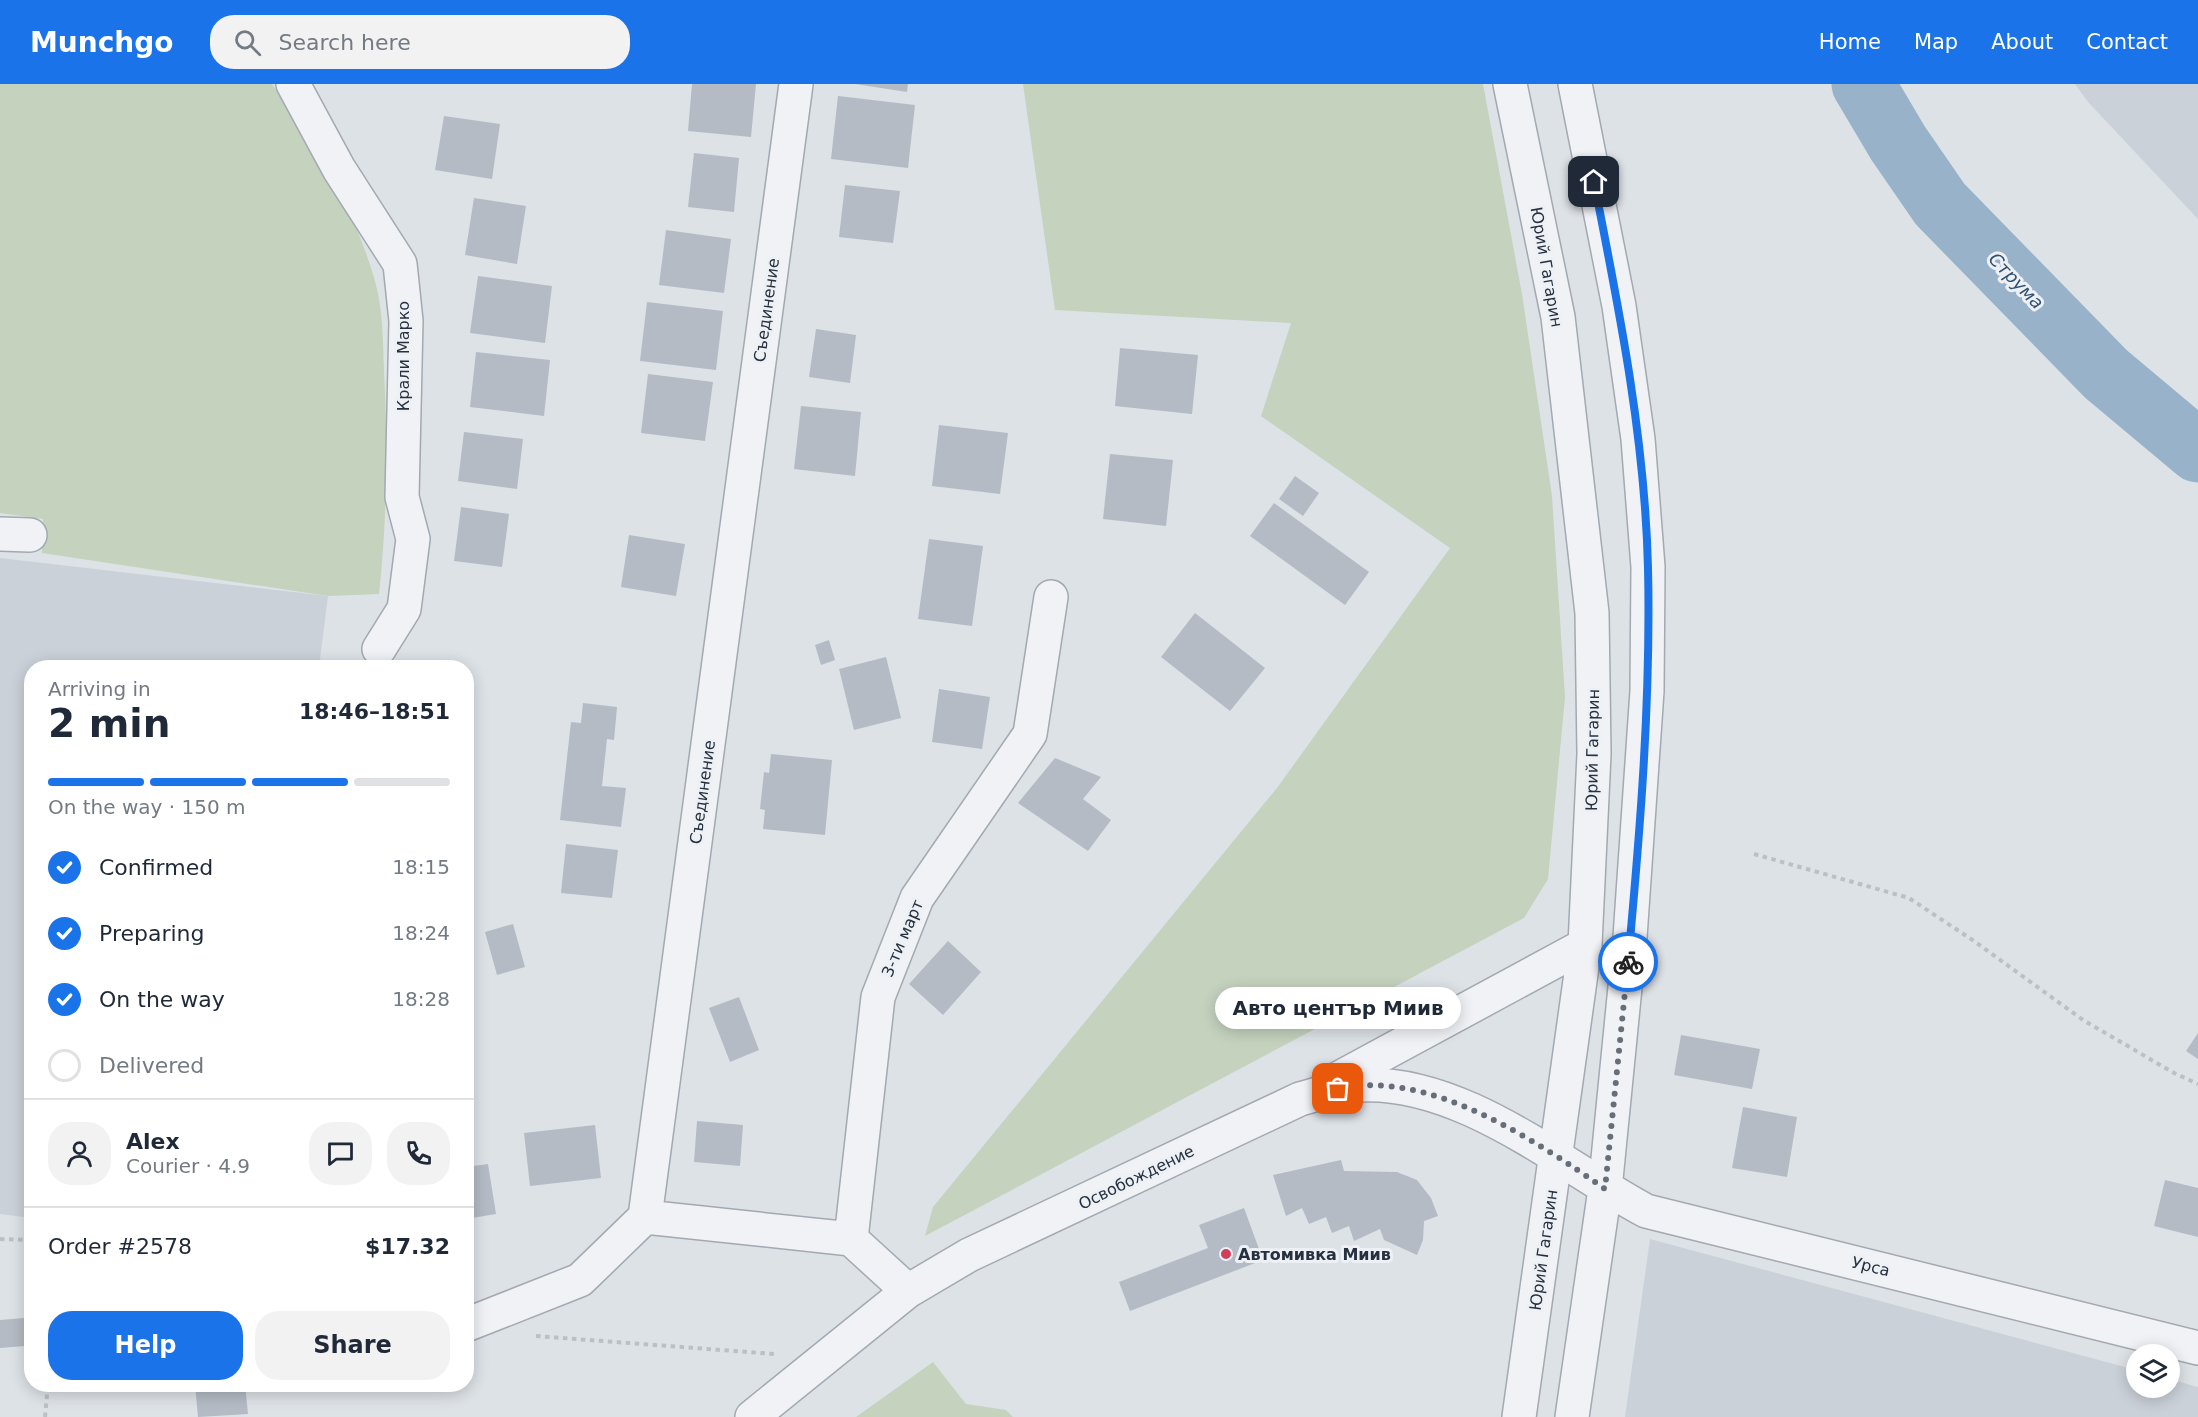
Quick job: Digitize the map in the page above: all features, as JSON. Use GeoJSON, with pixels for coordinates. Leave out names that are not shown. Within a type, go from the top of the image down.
{"type":"FeatureCollection","features":[{"type":"Feature","properties":{"kind":"street","name":"Крали Марко"},"geometry":{"type":"LineString","coordinates":[[293,84],[339,169],[400,264],[406,321],[402,497],[413,539],[404,609],[379,649]]}},
{"type":"Feature","properties":{"kind":"street","name":"Съединение"},"geometry":{"type":"LineString","coordinates":[[645,1217],[796,84]]}},
{"type":"Feature","properties":{"kind":"street","name":"Юрий Гагарин"},"geometry":{"type":"LineString","coordinates":[[1510,84],[1558,317],[1592,613],[1594,754],[1585,945],[1519,1417]]}},
{"type":"Feature","properties":{"kind":"street"},"geometry":{"type":"LineString","coordinates":[[1572,1417],[1605,1189],[1639,820],[1647,691],[1648,567],[1638,439],[1619,306],[1575,84]]}},
{"type":"Feature","properties":{"kind":"street","name":"3-ти март"},"geometry":{"type":"LineString","coordinates":[[851,1239],[878,997],[917,898],[1030,734],[1051,597]]}},
{"type":"Feature","properties":{"kind":"street"},"geometry":{"type":"LineString","coordinates":[[1300,1098],[1585,945]]}},
{"type":"Feature","properties":{"kind":"street","name":"Освобождение"},"geometry":{"type":"LineString","coordinates":[[752,1417],[908,1292],[969,1255],[1300,1098],[1357,1085],[1396,1087],[1440,1098],[1480,1115],[1557,1156]]}},
{"type":"Feature","properties":{"kind":"street","name":"Урса"},"geometry":{"type":"LineString","coordinates":[[1557,1156],[1605,1189],[1646,1211],[2198,1348]]}},
{"type":"Feature","properties":{"kind":"street"},"geometry":{"type":"LineString","coordinates":[[474,1322],[580,1280],[645,1217],[851,1239],[908,1292]]}},
{"type":"Feature","properties":{"kind":"path"},"geometry":{"type":"LineString","coordinates":[[1754,854],[1909,898],[1974,941],[2083,1020],[2174,1074],[2198,1084]]}},
{"type":"Feature","properties":{"kind":"path"},"geometry":{"type":"LineString","coordinates":[[0,1239],[24,1240]]}},
{"type":"Feature","properties":{"kind":"path"},"geometry":{"type":"LineString","coordinates":[[524,1335],[826,1358]]}},
{"type":"Feature","properties":{"kind":"path"},"geometry":{"type":"LineString","coordinates":[[45,1417],[47,1392]]}},
{"type":"Feature","properties":{"kind":"shaded area"},"geometry":{"type":"Polygon","coordinates":[[[2075,84],[2198,84],[2198,219],[2088,102],[2075,84]]]}},
{"type":"Feature","properties":{"kind":"shaded area"},"geometry":{"type":"Polygon","coordinates":[[[0,558],[328,596],[320,660],[24,660],[24,1217],[0,1214],[0,558]]]}},
{"type":"Feature","properties":{"kind":"shaded area"},"geometry":{"type":"Polygon","coordinates":[[[1650,1239],[2126,1367],[2126,1398],[2180,1398],[2180,1382],[2198,1387],[2198,1417],[1625,1417],[1650,1239]]]}},
{"type":"Feature","properties":{"kind":"green space"},"geometry":{"type":"Polygon","coordinates":[[[0,84],[272,84],[318,154],[345,203],[367,255],[378,292],[383,337],[386,455],[384,538],[379,594],[328,596],[42,553],[43,519],[0,513],[0,84]]]}},
{"type":"Feature","properties":{"kind":"green space"},"geometry":{"type":"Polygon","coordinates":[[[1023,84],[1483,84],[1522,294],[1552,496],[1565,697],[1548,879],[1524,918],[925,1236],[933,1207],[1277,788],[1450,548],[1261,416],[1291,323],[1055,310],[1023,84]]]}},
{"type":"Feature","properties":{"kind":"green space"},"geometry":{"type":"Polygon","coordinates":[[[933,1362],[966,1404],[1006,1410],[1013,1417],[856,1417],[933,1362]]]}},
{"type":"Feature","properties":{"kind":"building"},"geometry":{"type":"Polygon","coordinates":[[[692,84],[756,84],[751,137],[688,131],[692,84]]]}},
{"type":"Feature","properties":{"kind":"building"},"geometry":{"type":"Polygon","coordinates":[[[855,84],[908,84],[907,92],[855,84]]]}},
{"type":"Feature","properties":{"kind":"building"},"geometry":{"type":"Polygon","coordinates":[[[838,96],[915,105],[908,168],[831,159],[838,96]]]}},
{"type":"Feature","properties":{"kind":"building"},"geometry":{"type":"Polygon","coordinates":[[[444,116],[500,124],[492,179],[435,170],[444,116]]]}},
{"type":"Feature","properties":{"kind":"building"},"geometry":{"type":"Polygon","coordinates":[[[694,153],[739,158],[734,212],[688,207],[694,153]]]}},
{"type":"Feature","properties":{"kind":"building"},"geometry":{"type":"Polygon","coordinates":[[[845,185],[900,191],[893,243],[839,237],[845,185]]]}},
{"type":"Feature","properties":{"kind":"building"},"geometry":{"type":"Polygon","coordinates":[[[474,198],[526,206],[517,264],[465,255],[474,198]]]}},
{"type":"Feature","properties":{"kind":"building"},"geometry":{"type":"Polygon","coordinates":[[[666,230],[731,239],[724,293],[659,285],[666,230]]]}},
{"type":"Feature","properties":{"kind":"building"},"geometry":{"type":"Polygon","coordinates":[[[478,276],[552,286],[545,343],[470,333],[478,276]]]}},
{"type":"Feature","properties":{"kind":"building"},"geometry":{"type":"Polygon","coordinates":[[[647,302],[723,311],[716,370],[640,361],[647,302]]]}},
{"type":"Feature","properties":{"kind":"building"},"geometry":{"type":"Polygon","coordinates":[[[816,329],[856,335],[850,383],[809,377],[816,329]]]}},
{"type":"Feature","properties":{"kind":"building"},"geometry":{"type":"Polygon","coordinates":[[[1120,348],[1198,355],[1192,414],[1115,406],[1120,348]]]}},
{"type":"Feature","properties":{"kind":"building"},"geometry":{"type":"Polygon","coordinates":[[[476,352],[550,360],[544,416],[470,407],[476,352]]]}},
{"type":"Feature","properties":{"kind":"building"},"geometry":{"type":"Polygon","coordinates":[[[648,374],[713,382],[705,441],[641,433],[648,374]]]}},
{"type":"Feature","properties":{"kind":"building"},"geometry":{"type":"Polygon","coordinates":[[[801,406],[861,412],[855,476],[794,469],[801,406]]]}},
{"type":"Feature","properties":{"kind":"building"},"geometry":{"type":"Polygon","coordinates":[[[939,425],[1008,433],[1000,494],[932,486],[939,425]]]}},
{"type":"Feature","properties":{"kind":"building"},"geometry":{"type":"Polygon","coordinates":[[[464,432],[523,439],[517,489],[458,481],[464,432]]]}},
{"type":"Feature","properties":{"kind":"building"},"geometry":{"type":"Polygon","coordinates":[[[1110,454],[1173,460],[1166,526],[1103,519],[1110,454]]]}},
{"type":"Feature","properties":{"kind":"building"},"geometry":{"type":"Polygon","coordinates":[[[1295,476],[1319,493],[1303,516],[1279,499],[1295,476]]]}},
{"type":"Feature","properties":{"kind":"building"},"geometry":{"type":"Polygon","coordinates":[[[1274,503],[1369,572],[1345,605],[1250,536],[1274,503]]]}},
{"type":"Feature","properties":{"kind":"building"},"geometry":{"type":"Polygon","coordinates":[[[461,507],[509,514],[502,567],[454,561],[461,507]]]}},
{"type":"Feature","properties":{"kind":"building"},"geometry":{"type":"Polygon","coordinates":[[[629,535],[685,544],[676,596],[621,587],[629,535]]]}},
{"type":"Feature","properties":{"kind":"building"},"geometry":{"type":"Polygon","coordinates":[[[929,539],[983,546],[972,626],[918,619],[929,539]]]}},
{"type":"Feature","properties":{"kind":"building"},"geometry":{"type":"Polygon","coordinates":[[[1195,613],[1265,668],[1230,711],[1161,657],[1195,613]]]}},
{"type":"Feature","properties":{"kind":"building"},"geometry":{"type":"Polygon","coordinates":[[[829,640],[835,660],[821,665],[815,645],[829,640]]]}},
{"type":"Feature","properties":{"kind":"building"},"geometry":{"type":"Polygon","coordinates":[[[886,657],[901,718],[854,730],[839,669],[886,657]]]}},
{"type":"Feature","properties":{"kind":"building"},"geometry":{"type":"Polygon","coordinates":[[[939,689],[990,697],[982,749],[932,742],[939,689]]]}},
{"type":"Feature","properties":{"kind":"building"},"geometry":{"type":"Polygon","coordinates":[[[583,703],[617,707],[614,740],[607,739],[602,786],[626,788],[621,827],[560,820],[571,722],[581,723],[583,703]]]}},
{"type":"Feature","properties":{"kind":"building"},"geometry":{"type":"Polygon","coordinates":[[[771,754],[832,760],[825,835],[763,829],[765,810],[760,809],[764,772],[769,773],[771,754]]]}},
{"type":"Feature","properties":{"kind":"building"},"geometry":{"type":"Polygon","coordinates":[[[1055,758],[1101,777],[1083,799],[1111,820],[1088,851],[1018,803],[1055,758]]]}},
{"type":"Feature","properties":{"kind":"building"},"geometry":{"type":"Polygon","coordinates":[[[566,844],[618,850],[612,898],[561,893],[566,844]]]}},
{"type":"Feature","properties":{"kind":"building"},"geometry":{"type":"Polygon","coordinates":[[[513,924],[525,967],[497,975],[485,932],[513,924]]]}},
{"type":"Feature","properties":{"kind":"building"},"geometry":{"type":"Polygon","coordinates":[[[948,941],[981,972],[943,1015],[909,984],[948,941]]]}},
{"type":"Feature","properties":{"kind":"building"},"geometry":{"type":"Polygon","coordinates":[[[739,997],[759,1050],[730,1062],[709,1008],[739,997]]]}},
{"type":"Feature","properties":{"kind":"building"},"geometry":{"type":"Polygon","coordinates":[[[2198,1033],[2198,1059],[2186,1051],[2198,1033]]]}},
{"type":"Feature","properties":{"kind":"building"},"geometry":{"type":"Polygon","coordinates":[[[1681,1035],[1760,1049],[1752,1089],[1674,1075],[1681,1035]]]}},
{"type":"Feature","properties":{"kind":"building"},"geometry":{"type":"Polygon","coordinates":[[[1743,1107],[1797,1117],[1787,1177],[1732,1168],[1743,1107]]]}},
{"type":"Feature","properties":{"kind":"building"},"geometry":{"type":"Polygon","coordinates":[[[697,1121],[743,1125],[740,1166],[694,1162],[697,1121]]]}},
{"type":"Feature","properties":{"kind":"building"},"geometry":{"type":"Polygon","coordinates":[[[595,1125],[601,1178],[530,1186],[524,1133],[595,1125]]]}},
{"type":"Feature","properties":{"kind":"building"},"geometry":{"type":"Polygon","coordinates":[[[1341,1160],[1344,1171],[1397,1172],[1417,1180],[1431,1198],[1438,1216],[1424,1221],[1423,1240],[1417,1255],[1384,1240],[1380,1229],[1354,1241],[1349,1226],[1332,1233],[1326,1217],[1309,1224],[1302,1208],[1286,1216],[1273,1175],[1341,1160]]]}},
{"type":"Feature","properties":{"kind":"building"},"geometry":{"type":"Polygon","coordinates":[[[488,1164],[496,1214],[474,1218],[474,1166],[488,1164]]]}},
{"type":"Feature","properties":{"kind":"building"},"geometry":{"type":"Polygon","coordinates":[[[2165,1180],[2198,1188],[2198,1237],[2154,1226],[2165,1180]]]}},
{"type":"Feature","properties":{"kind":"building","name":"Автомивка Миив"},"geometry":{"type":"Polygon","coordinates":[[[1244,1208],[1263,1260],[1130,1311],[1119,1282],[1208,1248],[1199,1225],[1244,1208]]]}},
{"type":"Feature","properties":{"kind":"building"},"geometry":{"type":"Polygon","coordinates":[[[24,1318],[24,1346],[0,1348],[0,1320],[24,1318]]]}},
{"type":"Feature","properties":{"kind":"building"},"geometry":{"type":"Polygon","coordinates":[[[196,1392],[246,1392],[248,1414],[198,1417],[196,1392]]]}},
{"type":"Feature","properties":{"kind":"waterway","name":"Струма"},"geometry":{"type":"LineString","coordinates":[[1863,84],[1898,143],[1940,204],[2106,374],[2198,451]]}},
{"type":"Feature","properties":{"kind":"way so far"},"geometry":{"type":"LineString","coordinates":[[1338,1089],[1357,1085],[1396,1087],[1440,1098],[1480,1115],[1557,1156],[1605,1189],[1628,962]]}},
{"type":"Feature","properties":{"kind":"place","name":"Авто център Миив"},"geometry":{"type":"Point","coordinates":[1338,1089]}},
{"type":"Feature","properties":{"kind":"place","name":"Автомивка Миив"},"geometry":{"type":"Point","coordinates":[1226,1254]}},
{"type":"Feature","properties":{"kind":"route"},"geometry":{"type":"LineString","coordinates":[[1594,182],[1619,306],[1638,439],[1648,567],[1647,691],[1628,962]]}}]}
